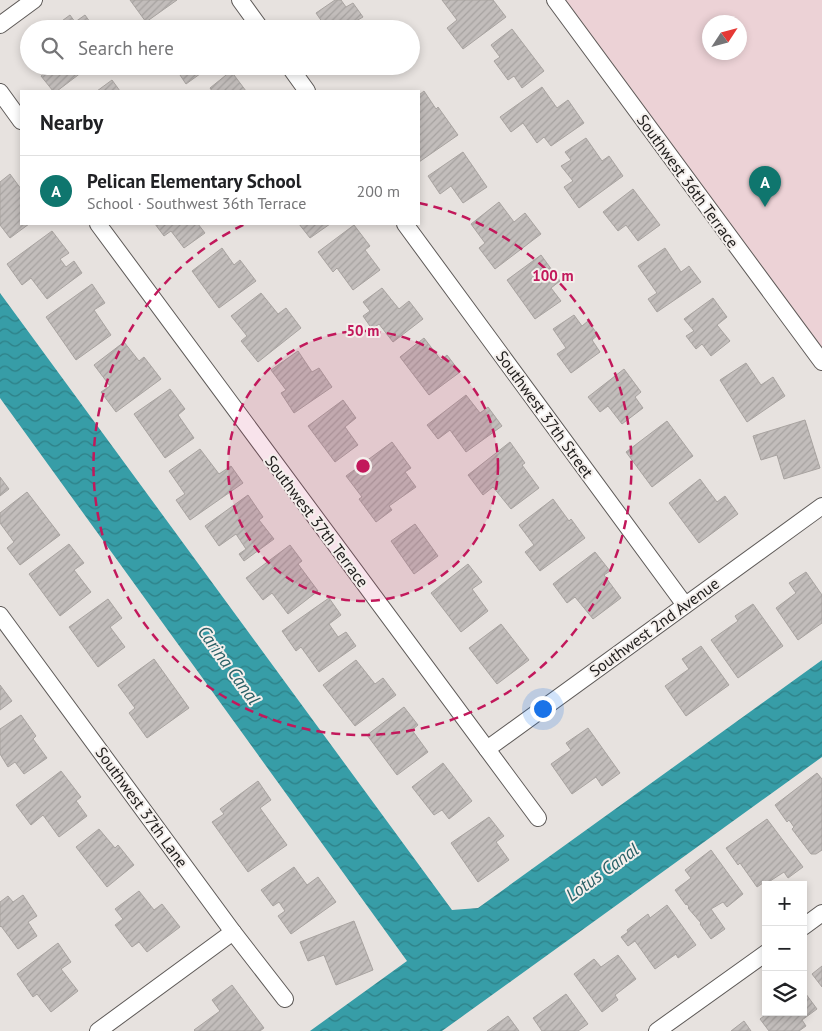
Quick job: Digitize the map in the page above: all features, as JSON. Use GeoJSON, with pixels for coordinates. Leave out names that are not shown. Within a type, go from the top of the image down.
{"type":"FeatureCollection","features":[{"type":"Feature","properties":{"kind":"street"},"geometry":{"type":"LineString","coordinates":[[0,25],[34,0]]}},
{"type":"Feature","properties":{"kind":"street"},"geometry":{"type":"LineString","coordinates":[[240,0],[254,20]]}},
{"type":"Feature","properties":{"kind":"street","name":"Southwest 36th Terrace"},"geometry":{"type":"LineString","coordinates":[[555,0],[822,362]]}},
{"type":"Feature","properties":{"kind":"street"},"geometry":{"type":"LineString","coordinates":[[295,75],[306,90]]}},
{"type":"Feature","properties":{"kind":"street"},"geometry":{"type":"LineString","coordinates":[[0,92],[20,120]]}},
{"type":"Feature","properties":{"kind":"street","name":"Southwest 37th Terrace"},"geometry":{"type":"LineString","coordinates":[[99,225],[538,818]]}},
{"type":"Feature","properties":{"kind":"street","name":"Southwest 37th Street"},"geometry":{"type":"LineString","coordinates":[[406,225],[685,605]]}},
{"type":"Feature","properties":{"kind":"street","name":"Southwest 2nd Avenue"},"geometry":{"type":"LineString","coordinates":[[487,749],[822,506]]}},
{"type":"Feature","properties":{"kind":"street","name":"Southwest 37th Lane"},"geometry":{"type":"LineString","coordinates":[[0,615],[233,932],[285,999]]}},
{"type":"Feature","properties":{"kind":"street"},"geometry":{"type":"LineString","coordinates":[[804,926],[822,913]]}},
{"type":"Feature","properties":{"kind":"street"},"geometry":{"type":"LineString","coordinates":[[98,1031],[233,932]]}},
{"type":"Feature","properties":{"kind":"street"},"geometry":{"type":"LineString","coordinates":[[657,1031],[762,956]]}},
{"type":"Feature","properties":{"kind":"shaded area"},"geometry":{"type":"Polygon","coordinates":[[[555,0],[822,0],[822,362],[555,0]]]}},
{"type":"Feature","properties":{"kind":"water"},"geometry":{"type":"Polygon","coordinates":[[[0,293],[452,910],[478,908],[822,660],[822,757],[442,1031],[310,1031],[407,961],[0,398],[0,293]]]}},
{"type":"Feature","properties":{"kind":"building"},"geometry":{"type":"Polygon","coordinates":[[[130,0],[177,0],[149,20],[145,20],[130,0]]]}},
{"type":"Feature","properties":{"kind":"building"},"geometry":{"type":"Polygon","coordinates":[[[335,0],[341,0],[346,7],[353,3],[363,17],[358,20],[321,20],[316,13],[335,0]]]}},
{"type":"Feature","properties":{"kind":"building"},"geometry":{"type":"Polygon","coordinates":[[[442,0],[493,0],[506,17],[463,49],[447,28],[457,20],[442,0]]]}},
{"type":"Feature","properties":{"kind":"building"},"geometry":{"type":"Polygon","coordinates":[[[70,15],[74,20],[63,20],[70,15]]]}},
{"type":"Feature","properties":{"kind":"building"},"geometry":{"type":"Polygon","coordinates":[[[85,15],[89,20],[78,20],[85,15]]]}},
{"type":"Feature","properties":{"kind":"building"},"geometry":{"type":"Polygon","coordinates":[[[512,29],[544,71],[522,88],[514,76],[508,80],[494,61],[500,57],[491,45],[512,29]]]}},
{"type":"Feature","properties":{"kind":"building"},"geometry":{"type":"Polygon","coordinates":[[[78,75],[58,90],[52,90],[41,76],[78,75]]]}},
{"type":"Feature","properties":{"kind":"building"},"geometry":{"type":"Polygon","coordinates":[[[180,75],[198,75],[186,84],[180,75]]]}},
{"type":"Feature","properties":{"kind":"building"},"geometry":{"type":"Polygon","coordinates":[[[226,75],[234,75],[245,90],[211,90],[210,88],[226,75]]]}},
{"type":"Feature","properties":{"kind":"building"},"geometry":{"type":"Polygon","coordinates":[[[112,80],[119,90],[98,90],[112,80]]]}},
{"type":"Feature","properties":{"kind":"building"},"geometry":{"type":"Polygon","coordinates":[[[542,87],[557,108],[568,100],[584,123],[551,146],[544,137],[537,143],[523,123],[511,132],[500,117],[542,87]]]}},
{"type":"Feature","properties":{"kind":"building"},"geometry":{"type":"Polygon","coordinates":[[[424,91],[436,109],[438,107],[458,135],[420,161],[420,94],[424,91]]]}},
{"type":"Feature","properties":{"kind":"building"},"geometry":{"type":"Polygon","coordinates":[[[586,138],[602,161],[609,156],[623,176],[579,208],[564,187],[573,181],[561,166],[571,160],[565,152],[586,138]]]}},
{"type":"Feature","properties":{"kind":"building"},"geometry":{"type":"Polygon","coordinates":[[[463,152],[487,187],[463,203],[451,186],[440,194],[428,176],[463,152]]]}},
{"type":"Feature","properties":{"kind":"building"},"geometry":{"type":"Polygon","coordinates":[[[10,174],[20,188],[20,225],[28,225],[10,238],[0,225],[0,182],[10,174]]]}},
{"type":"Feature","properties":{"kind":"building"},"geometry":{"type":"Polygon","coordinates":[[[633,189],[660,225],[638,241],[626,225],[618,231],[603,212],[633,189]]]}},
{"type":"Feature","properties":{"kind":"building"},"geometry":{"type":"Polygon","coordinates":[[[499,202],[514,222],[525,213],[541,234],[495,269],[479,248],[485,243],[471,224],[499,202]]]}},
{"type":"Feature","properties":{"kind":"building"},"geometry":{"type":"Polygon","coordinates":[[[156,225],[199,225],[205,233],[184,248],[171,231],[164,236],[156,225]]]}},
{"type":"Feature","properties":{"kind":"building"},"geometry":{"type":"Polygon","coordinates":[[[300,225],[329,225],[310,238],[300,225]]]}},
{"type":"Feature","properties":{"kind":"building"},"geometry":{"type":"Polygon","coordinates":[[[354,225],[370,246],[365,250],[380,270],[353,290],[337,268],[333,272],[318,252],[354,225]]]}},
{"type":"Feature","properties":{"kind":"building"},"geometry":{"type":"Polygon","coordinates":[[[52,231],[69,253],[60,259],[66,267],[74,261],[82,273],[47,299],[31,278],[22,285],[7,264],[52,231]]]}},
{"type":"Feature","properties":{"kind":"building"},"geometry":{"type":"Polygon","coordinates":[[[222,248],[234,265],[240,260],[256,281],[219,308],[192,271],[222,248]]]}},
{"type":"Feature","properties":{"kind":"building"},"geometry":{"type":"Polygon","coordinates":[[[665,248],[681,272],[689,266],[701,282],[657,312],[648,299],[657,293],[638,266],[665,248]]]}},
{"type":"Feature","properties":{"kind":"building"},"geometry":{"type":"Polygon","coordinates":[[[541,255],[560,281],[551,288],[561,301],[535,319],[507,280],[541,255]]]}},
{"type":"Feature","properties":{"kind":"building"},"geometry":{"type":"Polygon","coordinates":[[[92,284],[105,303],[94,310],[111,335],[76,360],[46,317],[92,284]]]}},
{"type":"Feature","properties":{"kind":"building"},"geometry":{"type":"Polygon","coordinates":[[[382,288],[399,309],[409,301],[423,319],[393,342],[379,324],[372,329],[363,316],[370,311],[363,302],[382,288]]]}},
{"type":"Feature","properties":{"kind":"building"},"geometry":{"type":"Polygon","coordinates":[[[261,293],[278,314],[286,308],[301,328],[258,362],[241,341],[247,336],[231,316],[261,293]]]}},
{"type":"Feature","properties":{"kind":"building"},"geometry":{"type":"Polygon","coordinates":[[[713,298],[727,317],[717,325],[730,341],[711,356],[702,344],[696,349],[686,336],[694,331],[684,319],[713,298]]]}},
{"type":"Feature","properties":{"kind":"building"},"geometry":{"type":"Polygon","coordinates":[[[574,315],[582,326],[588,321],[598,335],[592,340],[600,352],[571,373],[557,354],[566,348],[553,329],[574,315]]]}},
{"type":"Feature","properties":{"kind":"building"},"geometry":{"type":"Polygon","coordinates":[[[424,338],[441,360],[447,355],[460,372],[429,395],[400,357],[424,338]]]}},
{"type":"Feature","properties":{"kind":"building"},"geometry":{"type":"Polygon","coordinates":[[[124,342],[139,361],[144,357],[161,379],[116,412],[101,392],[110,386],[94,365],[124,342]]]}},
{"type":"Feature","properties":{"kind":"building"},"geometry":{"type":"Polygon","coordinates":[[[298,351],[312,372],[319,368],[332,387],[294,413],[281,393],[286,390],[271,370],[298,351]]]}},
{"type":"Feature","properties":{"kind":"building"},"geometry":{"type":"Polygon","coordinates":[[[746,363],[761,385],[773,377],[785,396],[747,422],[720,380],[746,363]]]}},
{"type":"Feature","properties":{"kind":"building"},"geometry":{"type":"Polygon","coordinates":[[[624,369],[641,392],[635,397],[643,408],[622,424],[608,406],[600,412],[588,397],[624,369]]]}},
{"type":"Feature","properties":{"kind":"building"},"geometry":{"type":"Polygon","coordinates":[[[170,389],[185,409],[178,415],[194,438],[165,458],[134,414],[170,389]]]}},
{"type":"Feature","properties":{"kind":"building"},"geometry":{"type":"Polygon","coordinates":[[[466,395],[480,413],[488,407],[502,426],[466,452],[450,430],[438,439],[427,425],[466,395]]]}},
{"type":"Feature","properties":{"kind":"building"},"geometry":{"type":"Polygon","coordinates":[[[343,400],[356,418],[345,427],[358,445],[335,462],[308,426],[343,400]]]}},
{"type":"Feature","properties":{"kind":"building"},"geometry":{"type":"Polygon","coordinates":[[[805,420],[820,468],[784,479],[777,455],[761,460],[753,436],[805,420]]]}},
{"type":"Feature","properties":{"kind":"building"},"geometry":{"type":"Polygon","coordinates":[[[667,421],[693,456],[652,487],[626,452],[667,421]]]}},
{"type":"Feature","properties":{"kind":"building"},"geometry":{"type":"Polygon","coordinates":[[[392,442],[411,468],[405,472],[416,487],[389,506],[392,510],[376,522],[359,499],[362,497],[346,476],[392,442]]]}},
{"type":"Feature","properties":{"kind":"building"},"geometry":{"type":"Polygon","coordinates":[[[510,442],[525,463],[522,465],[539,488],[511,509],[493,487],[483,495],[468,475],[510,442]]]}},
{"type":"Feature","properties":{"kind":"building"},"geometry":{"type":"Polygon","coordinates":[[[200,449],[219,474],[231,466],[243,483],[190,520],[176,500],[185,494],[169,471],[200,449]]]}},
{"type":"Feature","properties":{"kind":"building"},"geometry":{"type":"Polygon","coordinates":[[[0,477],[9,489],[0,496],[0,477]]]}},
{"type":"Feature","properties":{"kind":"building"},"geometry":{"type":"Polygon","coordinates":[[[700,479],[717,502],[725,496],[738,514],[699,543],[669,503],[700,479]]]}},
{"type":"Feature","properties":{"kind":"building"},"geometry":{"type":"Polygon","coordinates":[[[27,492],[60,535],[20,565],[7,548],[14,542],[0,523],[0,513],[27,492]]]}},
{"type":"Feature","properties":{"kind":"building"},"geometry":{"type":"Polygon","coordinates":[[[248,495],[263,517],[259,520],[274,539],[244,561],[239,554],[246,549],[236,534],[219,546],[205,526],[248,495]]]}},
{"type":"Feature","properties":{"kind":"building"},"geometry":{"type":"Polygon","coordinates":[[[553,499],[569,521],[571,519],[585,538],[540,571],[525,552],[534,545],[519,525],[553,499]]]}},
{"type":"Feature","properties":{"kind":"building"},"geometry":{"type":"Polygon","coordinates":[[[415,524],[438,556],[414,574],[391,541],[415,524]]]}},
{"type":"Feature","properties":{"kind":"building"},"geometry":{"type":"Polygon","coordinates":[[[69,544],[84,563],[74,570],[91,592],[60,616],[29,574],[69,544]]]}},
{"type":"Feature","properties":{"kind":"building"},"geometry":{"type":"Polygon","coordinates":[[[290,545],[302,561],[298,564],[318,591],[288,614],[272,593],[263,600],[246,578],[290,545]]]}},
{"type":"Feature","properties":{"kind":"building"},"geometry":{"type":"Polygon","coordinates":[[[595,552],[610,571],[604,575],[621,598],[593,619],[575,597],[567,603],[553,584],[595,552]]]}},
{"type":"Feature","properties":{"kind":"building"},"geometry":{"type":"Polygon","coordinates":[[[468,564],[482,582],[472,589],[488,611],[461,632],[431,593],[468,564]]]}},
{"type":"Feature","properties":{"kind":"building"},"geometry":{"type":"Polygon","coordinates":[[[806,572],[822,595],[822,623],[798,640],[776,608],[796,593],[789,583],[806,572]]]}},
{"type":"Feature","properties":{"kind":"building"},"geometry":{"type":"Polygon","coordinates":[[[329,598],[341,615],[329,624],[338,637],[346,632],[356,646],[319,672],[301,647],[296,651],[282,631],[329,598]]]}},
{"type":"Feature","properties":{"kind":"building"},"geometry":{"type":"Polygon","coordinates":[[[108,599],[122,618],[110,627],[125,647],[98,667],[69,627],[108,599]]]}},
{"type":"Feature","properties":{"kind":"building"},"geometry":{"type":"Polygon","coordinates":[[[753,604],[783,646],[738,678],[711,640],[738,621],[735,616],[753,604]]]}},
{"type":"Feature","properties":{"kind":"building"},"geometry":{"type":"Polygon","coordinates":[[[501,624],[529,660],[497,684],[469,648],[501,624]]]}},
{"type":"Feature","properties":{"kind":"building"},"geometry":{"type":"Polygon","coordinates":[[[701,646],[729,685],[686,716],[665,686],[689,669],[682,659],[701,646]]]}},
{"type":"Feature","properties":{"kind":"building"},"geometry":{"type":"Polygon","coordinates":[[[154,659],[189,708],[147,738],[129,713],[135,708],[118,685],[154,659]]]}},
{"type":"Feature","properties":{"kind":"building"},"geometry":{"type":"Polygon","coordinates":[[[356,660],[375,684],[383,678],[396,695],[355,726],[323,685],[356,660]]]}},
{"type":"Feature","properties":{"kind":"building"},"geometry":{"type":"Polygon","coordinates":[[[0,685],[12,701],[0,710],[0,685]]]}},
{"type":"Feature","properties":{"kind":"building"},"geometry":{"type":"Polygon","coordinates":[[[404,707],[418,725],[412,730],[428,752],[397,775],[367,735],[404,707]]]}},
{"type":"Feature","properties":{"kind":"building"},"geometry":{"type":"Polygon","coordinates":[[[21,715],[36,736],[33,739],[47,758],[24,774],[15,762],[8,767],[0,754],[0,729],[21,715]]]}},
{"type":"Feature","properties":{"kind":"building"},"geometry":{"type":"Polygon","coordinates":[[[588,728],[620,773],[602,786],[596,777],[572,794],[551,764],[571,750],[566,743],[588,728]]]}},
{"type":"Feature","properties":{"kind":"building"},"geometry":{"type":"Polygon","coordinates":[[[443,763],[472,801],[449,819],[442,810],[434,815],[412,787],[443,763]]]}},
{"type":"Feature","properties":{"kind":"building"},"geometry":{"type":"Polygon","coordinates":[[[61,771],[81,797],[76,801],[87,816],[59,837],[43,815],[31,825],[16,805],[61,771]]]}},
{"type":"Feature","properties":{"kind":"building"},"geometry":{"type":"Polygon","coordinates":[[[817,773],[822,779],[822,850],[816,854],[811,854],[792,829],[794,827],[789,820],[787,822],[775,805],[817,773]]]}},
{"type":"Feature","properties":{"kind":"building"},"geometry":{"type":"Polygon","coordinates":[[[258,781],[271,800],[260,808],[287,845],[248,872],[212,822],[224,814],[220,809],[258,781]]]}},
{"type":"Feature","properties":{"kind":"building"},"geometry":{"type":"Polygon","coordinates":[[[489,817],[504,836],[496,842],[509,860],[478,882],[451,843],[489,817]]]}},
{"type":"Feature","properties":{"kind":"building"},"geometry":{"type":"Polygon","coordinates":[[[767,819],[803,867],[788,878],[784,872],[770,881],[762,881],[762,884],[757,887],[740,863],[738,865],[726,848],[767,819]]]}},
{"type":"Feature","properties":{"kind":"building"},"geometry":{"type":"Polygon","coordinates":[[[99,829],[115,848],[118,845],[134,865],[107,887],[76,847],[99,829]]]}},
{"type":"Feature","properties":{"kind":"building"},"geometry":{"type":"Polygon","coordinates":[[[711,850],[743,894],[727,907],[723,902],[711,909],[725,929],[711,939],[675,890],[691,878],[685,870],[711,850]]]}},
{"type":"Feature","properties":{"kind":"building"},"geometry":{"type":"Polygon","coordinates":[[[294,867],[307,885],[318,877],[336,902],[291,934],[278,916],[285,911],[279,902],[273,906],[261,890],[294,867]]]}},
{"type":"Feature","properties":{"kind":"building"},"geometry":{"type":"Polygon","coordinates":[[[139,891],[154,910],[162,904],[180,927],[147,952],[139,942],[132,947],[115,925],[123,919],[115,909],[139,891]]]}},
{"type":"Feature","properties":{"kind":"building"},"geometry":{"type":"Polygon","coordinates":[[[23,895],[37,916],[28,922],[37,936],[18,949],[0,927],[0,902],[8,896],[13,902],[23,895]]]}},
{"type":"Feature","properties":{"kind":"building"},"geometry":{"type":"Polygon","coordinates":[[[667,905],[696,945],[678,958],[676,954],[655,969],[635,941],[628,946],[621,937],[648,914],[650,918],[667,905]]]}},
{"type":"Feature","properties":{"kind":"building"},"geometry":{"type":"Polygon","coordinates":[[[354,921],[373,970],[336,985],[324,955],[308,961],[300,942],[354,921]]]}},
{"type":"Feature","properties":{"kind":"building"},"geometry":{"type":"Polygon","coordinates":[[[58,943],[71,962],[61,969],[78,991],[51,1012],[37,994],[33,997],[17,974],[58,943]]]}},
{"type":"Feature","properties":{"kind":"building"},"geometry":{"type":"Polygon","coordinates":[[[618,955],[636,979],[615,995],[618,1000],[602,1012],[574,974],[594,959],[601,967],[618,955]]]}},
{"type":"Feature","properties":{"kind":"building"},"geometry":{"type":"Polygon","coordinates":[[[822,966],[822,987],[812,974],[822,966]]]}},
{"type":"Feature","properties":{"kind":"building"},"geometry":{"type":"Polygon","coordinates":[[[232,985],[264,1028],[260,1031],[195,1031],[220,1011],[212,1000],[232,985]]]}},
{"type":"Feature","properties":{"kind":"building"},"geometry":{"type":"Polygon","coordinates":[[[566,994],[588,1024],[578,1031],[542,1031],[533,1018],[566,994]]]}},
{"type":"Feature","properties":{"kind":"building"},"geometry":{"type":"Polygon","coordinates":[[[807,995],[817,1009],[802,1020],[806,1026],[799,1031],[769,1031],[760,1019],[764,1016],[807,1016],[807,995]]]}},
{"type":"Feature","properties":{"kind":"building"},"geometry":{"type":"Polygon","coordinates":[[[508,1016],[519,1031],[487,1031],[508,1016]]]}},
{"type":"Feature","properties":{"kind":"building"},"geometry":{"type":"Polygon","coordinates":[[[744,1021],[751,1031],[731,1031],[744,1021]]]}},
{"type":"Feature","properties":{"kind":"place","name":"Pelican Elementary School"},"geometry":{"type":"Point","coordinates":[765,207]}},
{"type":"Feature","properties":{"kind":"water label","name":"Carina Canal"},"geometry":{"type":"Point","coordinates":[229,665]}},
{"type":"Feature","properties":{"kind":"water label","name":"Lotus Canal"},"geometry":{"type":"Point","coordinates":[602,872]}}]}
